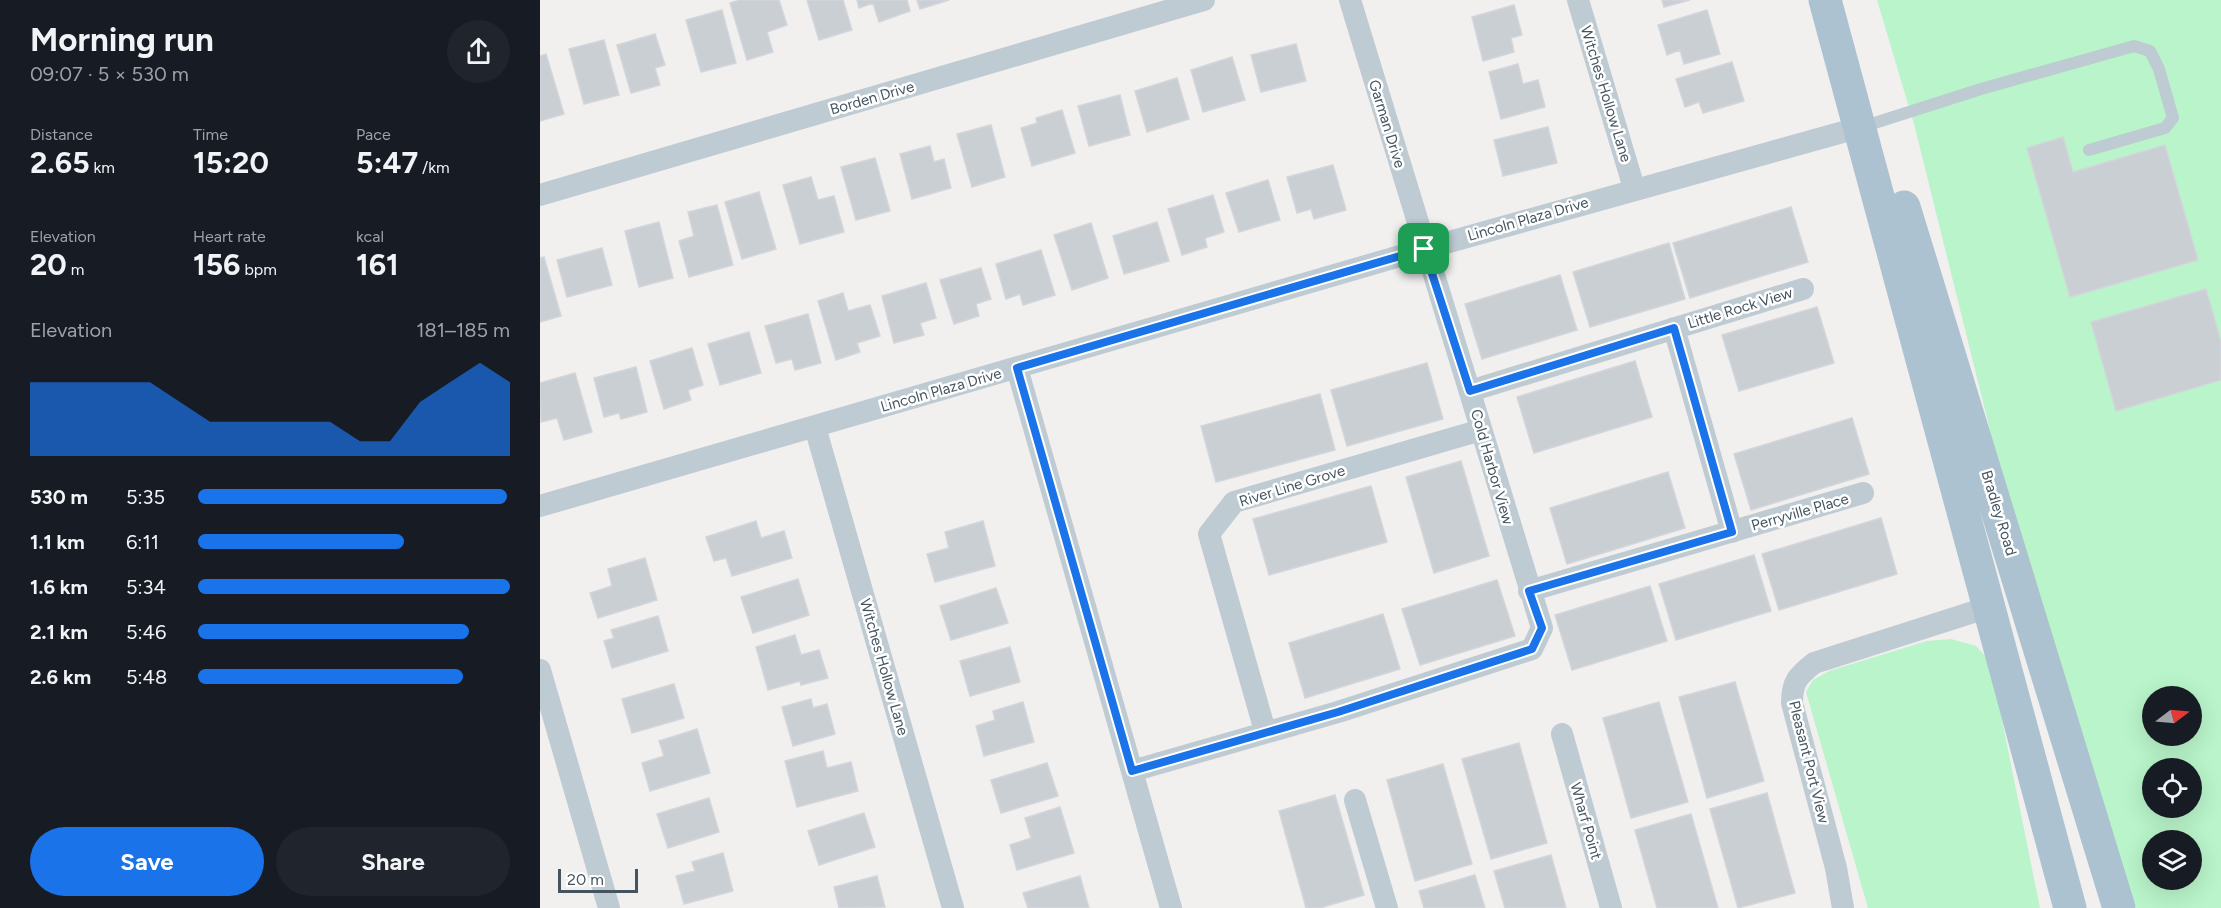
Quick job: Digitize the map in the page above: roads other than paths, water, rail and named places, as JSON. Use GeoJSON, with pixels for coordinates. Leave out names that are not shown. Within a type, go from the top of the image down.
{"type":"FeatureCollection","features":[{"type":"Feature","properties":{"kind":"main road","name":"Bradley Road"},"geometry":{"type":"LineString","coordinates":[[1825,0],[2070,908]]}},
{"type":"Feature","properties":{"kind":"main road","name":"Bradley Road"},"geometry":{"type":"LineString","coordinates":[[1861,127],[1894,174],[2119,908]]}},
{"type":"Feature","properties":{"kind":"street","name":"Borden Drive"},"geometry":{"type":"LineString","coordinates":[[540,195],[1204,0]]}},
{"type":"Feature","properties":{"kind":"street","name":"Garman Drive"},"geometry":{"type":"LineString","coordinates":[[1350,0],[1424,249]]}},
{"type":"Feature","properties":{"kind":"street","name":"Witches Hollow Lane"},"geometry":{"type":"LineString","coordinates":[[1578,0],[1634,188]]}},
{"type":"Feature","properties":{"kind":"street","name":"Lincoln Plaza Drive"},"geometry":{"type":"LineString","coordinates":[[540,506],[1634,188],[1861,127]]}},
{"type":"Feature","properties":{"kind":"street","name":"Cold Harbor View"},"geometry":{"type":"LineString","coordinates":[[1265,731],[1349,708],[1532,649],[1542,628],[1424,249]]}},
{"type":"Feature","properties":{"kind":"street","name":"Little Rock View"},"geometry":{"type":"LineString","coordinates":[[1470,391],[1803,289]]}},
{"type":"Feature","properties":{"kind":"street"},"geometry":{"type":"LineString","coordinates":[[1674,328],[1732,532]]}},
{"type":"Feature","properties":{"kind":"street"},"geometry":{"type":"LineString","coordinates":[[1017,368],[1171,908]]}},
{"type":"Feature","properties":{"kind":"street","name":"Witches Hollow Lane"},"geometry":{"type":"LineString","coordinates":[[815,427],[953,908]]}},
{"type":"Feature","properties":{"kind":"street","name":"River Line Grove"},"geometry":{"type":"LineString","coordinates":[[1265,731],[1209,534],[1234,502],[1481,430]]}},
{"type":"Feature","properties":{"kind":"street","name":"Perryville Place"},"geometry":{"type":"LineString","coordinates":[[1529,591],[1863,494]]}},
{"type":"Feature","properties":{"kind":"street","name":"Pleasant Port View"},"geometry":{"type":"LineString","coordinates":[[1843,908],[1836,868],[1792,703],[1792,687],[1801,673],[1814,663],[1989,607]]}},
{"type":"Feature","properties":{"kind":"street"},"geometry":{"type":"LineString","coordinates":[[540,670],[609,908]]}},
{"type":"Feature","properties":{"kind":"street"},"geometry":{"type":"LineString","coordinates":[[1132,771],[1265,731]]}},
{"type":"Feature","properties":{"kind":"street","name":"Wharf Point"},"geometry":{"type":"LineString","coordinates":[[1562,734],[1611,908]]}},
{"type":"Feature","properties":{"kind":"street"},"geometry":{"type":"LineString","coordinates":[[1355,800],[1387,908]]}},
{"type":"Feature","properties":{"kind":"lane"},"geometry":{"type":"LineString","coordinates":[[1861,127],[1981,89],[2134,46],[2150,51],[2159,69],[2173,118],[2166,128],[2089,150]]}}]}
